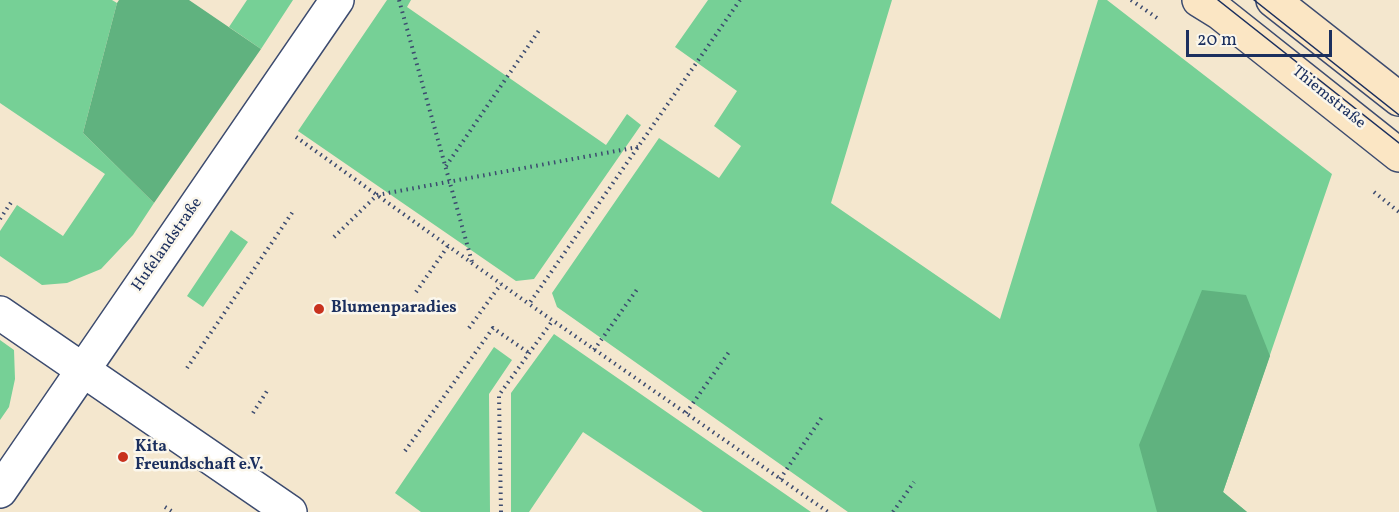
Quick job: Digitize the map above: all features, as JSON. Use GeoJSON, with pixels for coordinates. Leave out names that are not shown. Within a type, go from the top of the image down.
{"type":"FeatureCollection","features":[{"type":"Feature","properties":{"kind":"main road","name":"Thiemstraße"},"geometry":{"type":"LineString","coordinates":[[1199,0],[1228,19],[1399,155]]}},
{"type":"Feature","properties":{"kind":"main road"},"geometry":{"type":"LineString","coordinates":[[1273,0],[1399,99]]}},
{"type":"Feature","properties":{"kind":"street","name":"Hufelandstraße"},"geometry":{"type":"LineString","coordinates":[[0,491],[337,0]]}},
{"type":"Feature","properties":{"kind":"street"},"geometry":{"type":"LineString","coordinates":[[0,313],[290,512]]}},
{"type":"Feature","properties":{"kind":"path"},"geometry":{"type":"LineString","coordinates":[[399,0],[472,263]]}},
{"type":"Feature","properties":{"kind":"path"},"geometry":{"type":"LineString","coordinates":[[530,304],[740,0]]}},
{"type":"Feature","properties":{"kind":"path"},"geometry":{"type":"LineString","coordinates":[[446,166],[540,29]]}},
{"type":"Feature","properties":{"kind":"path"},"geometry":{"type":"LineString","coordinates":[[287,131],[594,350],[828,512]]}},
{"type":"Feature","properties":{"kind":"path"},"geometry":{"type":"LineString","coordinates":[[334,237],[377,195],[638,147]]}},
{"type":"Feature","properties":{"kind":"path"},"geometry":{"type":"LineString","coordinates":[[0,219],[12,201]]}},
{"type":"Feature","properties":{"kind":"path"},"geometry":{"type":"LineString","coordinates":[[187,368],[294,210]]}},
{"type":"Feature","properties":{"kind":"path"},"geometry":{"type":"LineString","coordinates":[[416,292],[448,246]]}},
{"type":"Feature","properties":{"kind":"path"},"geometry":{"type":"LineString","coordinates":[[469,328],[501,284]]}},
{"type":"Feature","properties":{"kind":"path"},"geometry":{"type":"LineString","coordinates":[[594,350],[638,288]]}},
{"type":"Feature","properties":{"kind":"path"},"geometry":{"type":"LineString","coordinates":[[501,512],[499,395],[553,320]]}},
{"type":"Feature","properties":{"kind":"path"},"geometry":{"type":"LineString","coordinates":[[405,451],[493,328],[529,353]]}},
{"type":"Feature","properties":{"kind":"path"},"geometry":{"type":"LineString","coordinates":[[686,413],[729,352]]}},
{"type":"Feature","properties":{"kind":"path"},"geometry":{"type":"LineString","coordinates":[[253,413],[267,391]]}},
{"type":"Feature","properties":{"kind":"path"},"geometry":{"type":"LineString","coordinates":[[780,478],[822,417]]}},
{"type":"Feature","properties":{"kind":"path"},"geometry":{"type":"LineString","coordinates":[[893,512],[914,482]]}},
{"type":"Feature","properties":{"kind":"path"},"geometry":{"type":"LineString","coordinates":[[165,507],[173,512]]}},
{"type":"Feature","properties":{"kind":"green space"},"geometry":{"type":"Polygon","coordinates":[[[0,0],[112,0],[117,3],[83,133],[154,203],[133,235],[101,269],[67,283],[42,285],[0,256],[0,231],[17,205],[63,236],[105,174],[0,103],[0,0]]]}},
{"type":"Feature","properties":{"kind":"green space"},"geometry":{"type":"Polygon","coordinates":[[[119,0],[189,0],[261,49],[154,203],[83,133],[119,0]]]}},
{"type":"Feature","properties":{"kind":"green space"},"geometry":{"type":"Polygon","coordinates":[[[247,0],[293,0],[261,49],[229,27],[247,0]]]}},
{"type":"Feature","properties":{"kind":"green space"},"geometry":{"type":"Polygon","coordinates":[[[387,0],[411,0],[407,7],[606,145],[627,114],[641,125],[534,279],[516,281],[298,131],[387,0]]]}},
{"type":"Feature","properties":{"kind":"green space"},"geometry":{"type":"Polygon","coordinates":[[[708,0],[892,0],[831,203],[1000,319],[1098,0],[1107,0],[1332,174],[1223,492],[1247,512],[848,512],[557,307],[552,293],[659,138],[719,178],[741,146],[714,126],[737,91],[675,47],[708,0]]]}},
{"type":"Feature","properties":{"kind":"green space"},"geometry":{"type":"Polygon","coordinates":[[[231,230],[248,242],[203,307],[187,296],[231,230]]]}},
{"type":"Feature","properties":{"kind":"green space"},"geometry":{"type":"Polygon","coordinates":[[[1202,290],[1246,295],[1270,356],[1223,492],[1247,512],[1157,512],[1139,445],[1202,290]]]}},
{"type":"Feature","properties":{"kind":"green space"},"geometry":{"type":"Polygon","coordinates":[[[554,334],[811,512],[703,512],[583,432],[529,512],[511,512],[511,393],[554,334]]]}},
{"type":"Feature","properties":{"kind":"green space"},"geometry":{"type":"Polygon","coordinates":[[[0,340],[14,350],[15,379],[9,407],[0,420],[0,340]]]}},
{"type":"Feature","properties":{"kind":"green space"},"geometry":{"type":"Polygon","coordinates":[[[494,347],[512,360],[489,394],[490,512],[421,512],[395,493],[494,347]]]}},
{"type":"Feature","properties":{"kind":"tram line"},"geometry":{"type":"LineString","coordinates":[[1218,0],[1399,143]]}},
{"type":"Feature","properties":{"kind":"tram line"},"geometry":{"type":"LineString","coordinates":[[1254,0],[1399,115]]}},
{"type":"Feature","properties":{"kind":"place","name":"Blumenparadies"},"geometry":{"type":"Point","coordinates":[319,309]}},
{"type":"Feature","properties":{"kind":"place","name":"Kita Freundschaft e.V."},"geometry":{"type":"Point","coordinates":[123,457]}}]}
